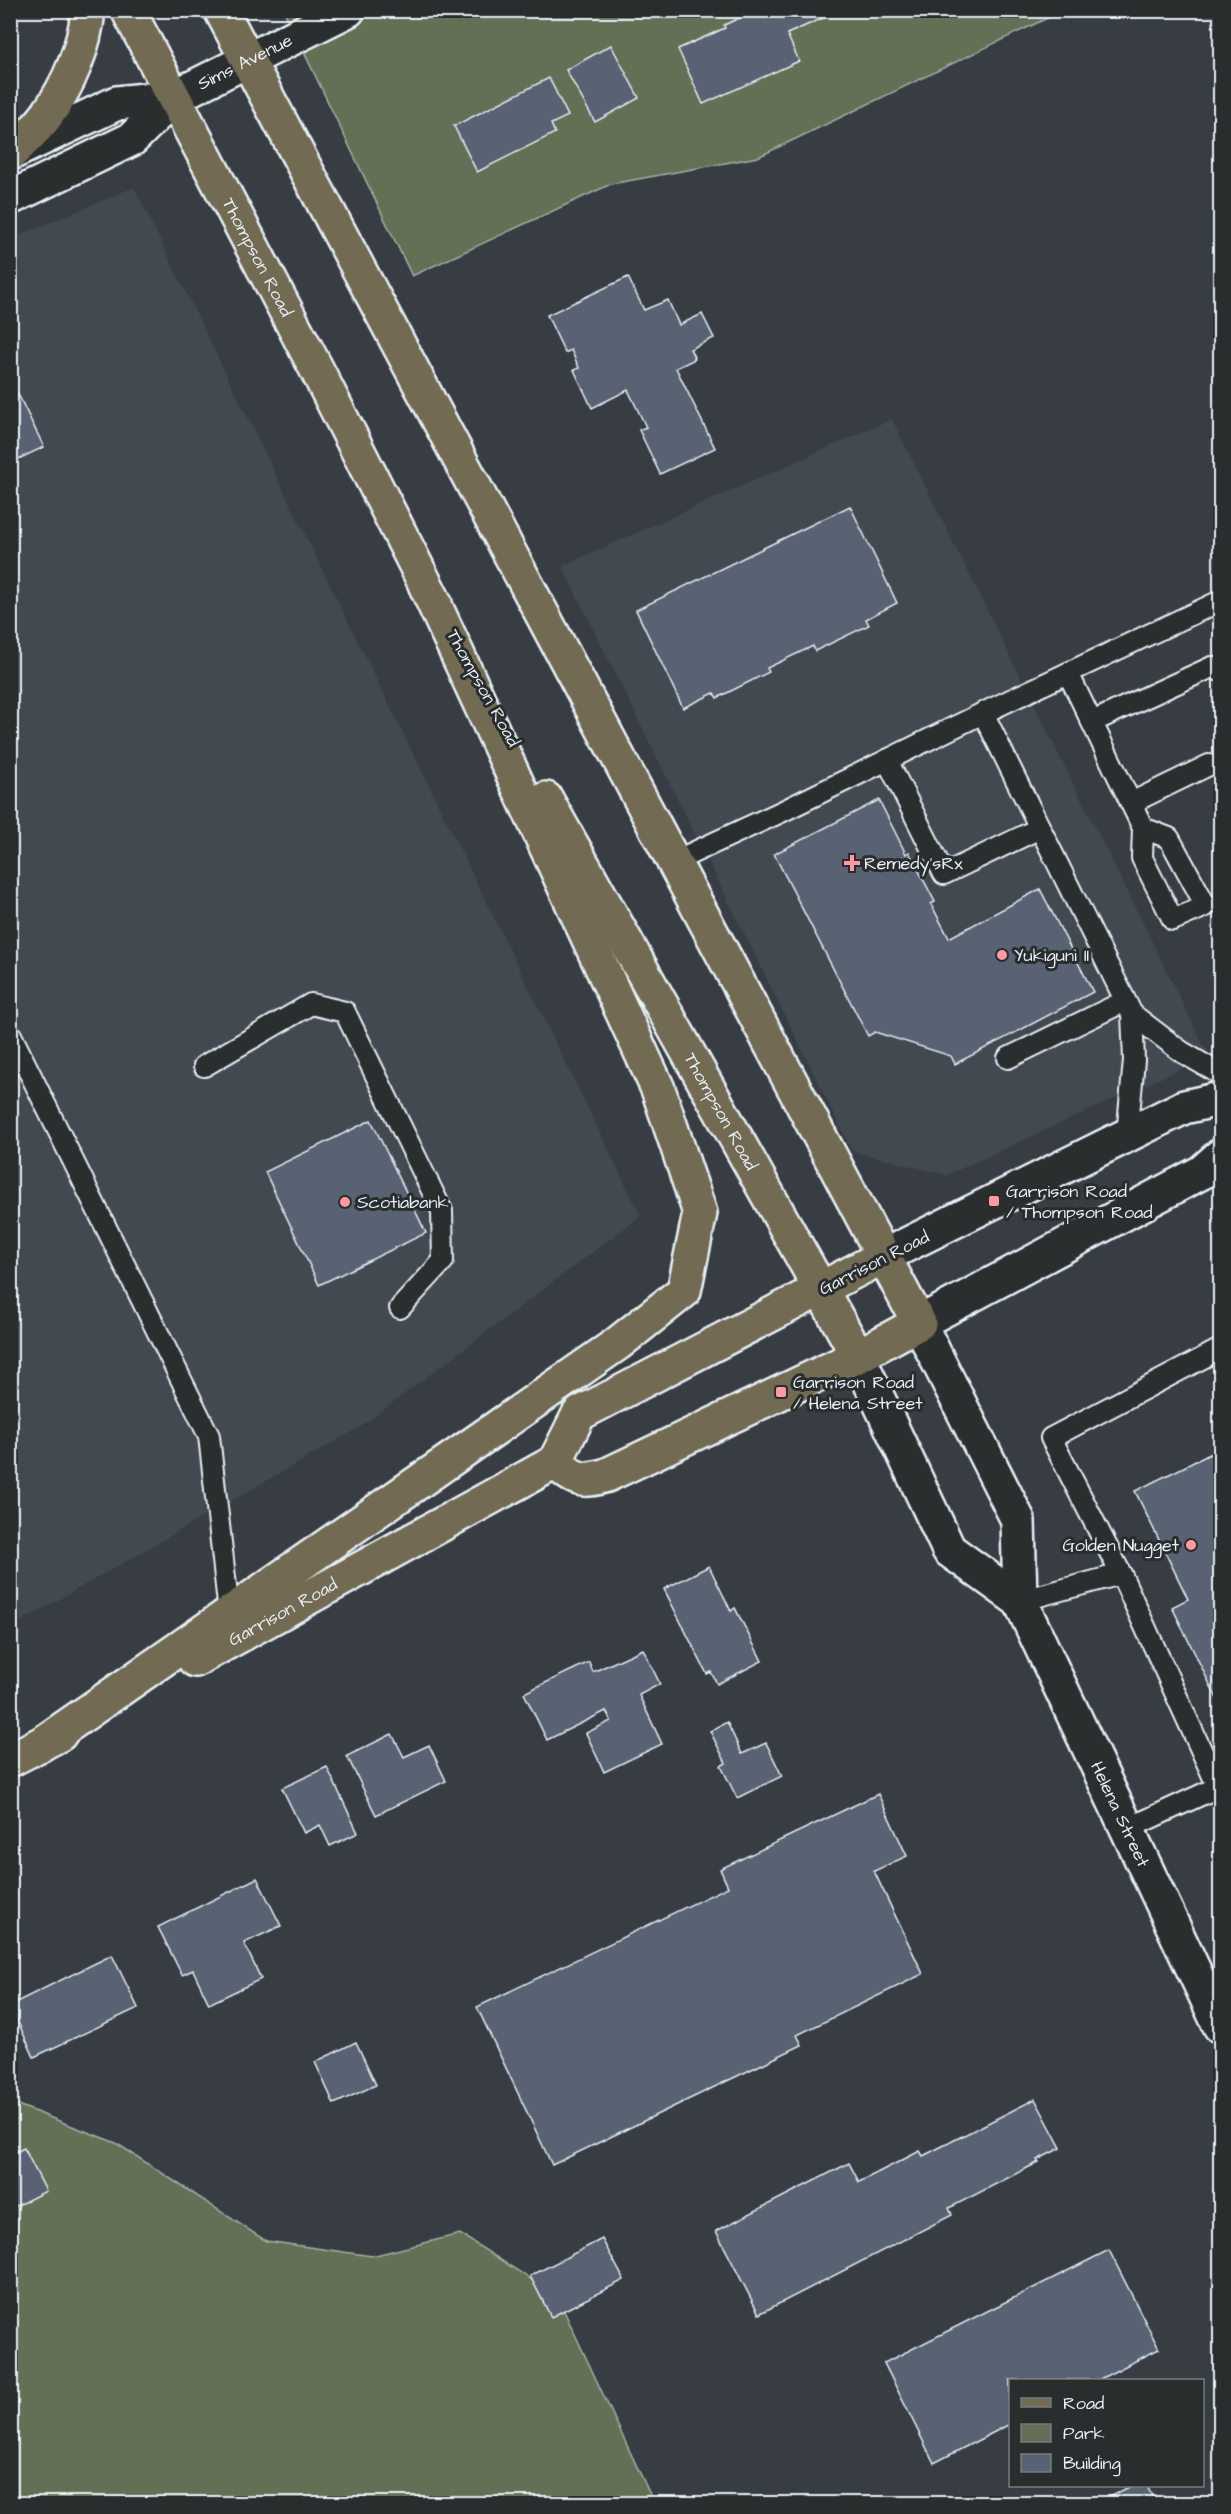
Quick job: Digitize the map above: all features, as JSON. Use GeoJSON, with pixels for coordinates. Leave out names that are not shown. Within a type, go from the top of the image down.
{"type":"FeatureCollection","features":[{"type":"Feature","properties":{"kind":"main road"},"geometry":{"type":"LineString","coordinates":[[11,153],[46,115],[74,66],[87,25],[88,10]]}},
{"type":"Feature","properties":{"kind":"main road","name":"Thompson Road"},"geometry":{"type":"LineString","coordinates":[[128,10],[318,372],[424,584],[858,1356]]}},
{"type":"Feature","properties":{"kind":"main road"},"geometry":{"type":"LineString","coordinates":[[221,10],[919,1323]]}},
{"type":"Feature","properties":{"kind":"main road","name":"Sims Avenue"},"geometry":{"type":"LineString","coordinates":[[10,198],[132,138],[174,97],[348,10]]}},
{"type":"Feature","properties":{"kind":"main road","name":"Sims Avenue"},"geometry":{"type":"LineString","coordinates":[[11,153],[117,104],[174,97]]}},
{"type":"Feature","properties":{"kind":"main road"},"geometry":{"type":"LineString","coordinates":[[40,1745],[617,1344],[684,1291],[700,1213],[658,1089],[424,584]]}},
{"type":"Feature","properties":{"kind":"main road","name":"Garrison Road"},"geometry":{"type":"LineString","coordinates":[[10,1760],[555,1462],[579,1414],[884,1256],[1184,1107],[1221,1099]]}},
{"type":"Feature","properties":{"kind":"main road"},"geometry":{"type":"LineString","coordinates":[[555,1462],[576,1479],[590,1480],[607,1475],[858,1356],[1202,1172],[1221,1156]]}},
{"type":"Feature","properties":{"kind":"main road","name":"Helena Street"},"geometry":{"type":"LineString","coordinates":[[919,1323],[1018,1520],[1020,1601],[1221,2026]]}},
{"type":"Feature","properties":{"kind":"main road","name":"Helena Street"},"geometry":{"type":"LineString","coordinates":[[858,1356],[949,1550],[1020,1601]]}},
{"type":"Feature","properties":{"kind":"lane"},"geometry":{"type":"LineString","coordinates":[[672,862],[1221,601]]}},
{"type":"Feature","properties":{"kind":"lane"},"geometry":{"type":"LineString","coordinates":[[1092,722],[1212,667],[1221,671]]}},
{"type":"Feature","properties":{"kind":"lane"},"geometry":{"type":"LineString","coordinates":[[1068,673],[1143,828],[1142,858],[1173,920],[1213,905],[1169,838],[1143,828]]}},
{"type":"Feature","properties":{"kind":"lane"},"geometry":{"type":"LineString","coordinates":[[983,713],[1129,1007],[1134,1060],[1127,1136]]}},
{"type":"Feature","properties":{"kind":"lane"},"geometry":{"type":"LineString","coordinates":[[886,760],[944,874],[1040,828]]}},
{"type":"Feature","properties":{"kind":"lane"},"geometry":{"type":"LineString","coordinates":[[1131,803],[1209,765]]}},
{"type":"Feature","properties":{"kind":"lane"},"geometry":{"type":"LineString","coordinates":[[204,1066],[310,1004],[345,1011],[442,1211],[443,1261],[400,1308]]}},
{"type":"Feature","properties":{"kind":"lane"},"geometry":{"type":"LineString","coordinates":[[1008,1058],[1129,1007]]}},
{"type":"Feature","properties":{"kind":"lane"},"geometry":{"type":"LineString","coordinates":[[1129,1007],[1182,1052],[1221,1074]]}},
{"type":"Feature","properties":{"kind":"lane"},"geometry":{"type":"LineString","coordinates":[[10,1033],[208,1436],[230,1613]]}},
{"type":"Feature","properties":{"kind":"lane"},"geometry":{"type":"LineString","coordinates":[[1127,1829],[1219,1786],[1121,1574],[1051,1438],[1221,1349]]}},
{"type":"Feature","properties":{"kind":"lane"},"geometry":{"type":"LineString","coordinates":[[1020,1601],[1121,1574]]}},
{"type":"Feature","properties":{"kind":"shaded area"},"geometry":{"type":"Polygon","coordinates":[[[134,187],[641,1216],[359,1428],[11,1627],[11,239],[134,187]]]}},
{"type":"Feature","properties":{"kind":"shaded area"},"geometry":{"type":"Polygon","coordinates":[[[892,419],[1209,1056],[947,1175],[852,1151],[562,566],[892,419]]]}},
{"type":"Feature","properties":{"kind":"green space"},"geometry":{"type":"Polygon","coordinates":[[[284,11],[1062,11],[758,157],[611,184],[412,276],[284,11]]]}},
{"type":"Feature","properties":{"kind":"green space"},"geometry":{"type":"Polygon","coordinates":[[[10,2102],[116,2143],[266,2241],[372,2256],[460,2234],[557,2296],[654,2503],[11,2503],[10,2102]]]}},
{"type":"Feature","properties":{"kind":"building"},"geometry":{"type":"Polygon","coordinates":[[[757,10],[820,10],[823,18],[787,34],[799,61],[703,104],[678,49],[725,28],[724,25],[757,10]]]}},
{"type":"Feature","properties":{"kind":"building"},"geometry":{"type":"Polygon","coordinates":[[[611,45],[639,98],[595,122],[566,70],[611,45]]]}},
{"type":"Feature","properties":{"kind":"building"},"geometry":{"type":"Polygon","coordinates":[[[549,78],[568,116],[551,124],[555,133],[477,172],[454,126],[549,78]]]}},
{"type":"Feature","properties":{"kind":"building"},"geometry":{"type":"Polygon","coordinates":[[[628,277],[644,310],[668,300],[679,325],[702,314],[714,338],[690,349],[695,359],[676,368],[715,448],[660,474],[639,430],[646,427],[628,390],[592,408],[574,370],[579,368],[571,350],[565,353],[547,315],[628,277]]]}},
{"type":"Feature","properties":{"kind":"building"},"geometry":{"type":"Polygon","coordinates":[[[10,378],[44,447],[10,463],[10,378]]]}},
{"type":"Feature","properties":{"kind":"building"},"geometry":{"type":"Polygon","coordinates":[[[850,506],[897,603],[866,619],[869,625],[815,651],[813,646],[767,668],[769,672],[717,698],[714,693],[683,708],[636,610],[850,506]]]}},
{"type":"Feature","properties":{"kind":"building"},"geometry":{"type":"Polygon","coordinates":[[[879,800],[906,854],[909,852],[935,902],[931,904],[949,938],[1040,889],[1093,992],[955,1064],[951,1056],[875,1032],[868,1036],[774,854],[879,800]]]}},
{"type":"Feature","properties":{"kind":"building","name":"Scotiabank"},"geometry":{"type":"Polygon","coordinates":[[[371,1120],[426,1233],[319,1285],[265,1172],[371,1120]]]}},
{"type":"Feature","properties":{"kind":"building","name":"Golden Nugget"},"geometry":{"type":"Polygon","coordinates":[[[1220,1449],[1220,1705],[1172,1607],[1188,1599],[1135,1491],[1220,1449]]]}},
{"type":"Feature","properties":{"kind":"building"},"geometry":{"type":"Polygon","coordinates":[[[709,1566],[731,1611],[735,1608],[762,1661],[717,1684],[711,1672],[707,1674],[664,1589],[709,1566]]]}},
{"type":"Feature","properties":{"kind":"building"},"geometry":{"type":"Polygon","coordinates":[[[643,1649],[660,1684],[639,1695],[662,1744],[604,1772],[586,1733],[611,1721],[606,1711],[547,1740],[524,1693],[589,1662],[593,1672],[643,1649]]]}},
{"type":"Feature","properties":{"kind":"building"},"geometry":{"type":"Polygon","coordinates":[[[727,1722],[742,1754],[766,1743],[782,1776],[737,1798],[721,1766],[726,1763],[710,1731],[727,1722]]]}},
{"type":"Feature","properties":{"kind":"building"},"geometry":{"type":"Polygon","coordinates":[[[392,1734],[404,1757],[429,1745],[446,1781],[376,1815],[347,1756],[392,1734]]]}},
{"type":"Feature","properties":{"kind":"building"},"geometry":{"type":"Polygon","coordinates":[[[327,1767],[358,1833],[330,1846],[320,1825],[304,1833],[282,1788],[327,1767]]]}},
{"type":"Feature","properties":{"kind":"building"},"geometry":{"type":"Polygon","coordinates":[[[878,1794],[907,1856],[874,1871],[923,1974],[797,2035],[802,2045],[552,2165],[477,2007],[728,1887],[720,1869],[878,1794]]]}},
{"type":"Feature","properties":{"kind":"building"},"geometry":{"type":"Polygon","coordinates":[[[257,1878],[281,1926],[244,1943],[261,1979],[209,2004],[193,1970],[182,1975],[158,1927],[257,1878]]]}},
{"type":"Feature","properties":{"kind":"building"},"geometry":{"type":"Polygon","coordinates":[[[112,1955],[138,2008],[34,2057],[10,2005],[112,1955]]]}},
{"type":"Feature","properties":{"kind":"building"},"geometry":{"type":"Polygon","coordinates":[[[356,2042],[376,2085],[334,2104],[315,2062],[356,2042]]]}},
{"type":"Feature","properties":{"kind":"building"},"geometry":{"type":"Polygon","coordinates":[[[1035,2099],[1061,2148],[1037,2160],[1039,2162],[949,2208],[952,2215],[759,2314],[716,2231],[849,2163],[859,2182],[920,2151],[923,2156],[1035,2099]]]}},
{"type":"Feature","properties":{"kind":"building"},"geometry":{"type":"Polygon","coordinates":[[[24,2148],[46,2191],[10,2209],[10,2155],[24,2148]]]}},
{"type":"Feature","properties":{"kind":"building"},"geometry":{"type":"Polygon","coordinates":[[[602,2239],[624,2280],[551,2317],[530,2276],[602,2239]]]}},
{"type":"Feature","properties":{"kind":"building"},"geometry":{"type":"Polygon","coordinates":[[[1109,2250],[1159,2349],[1100,2379],[1009,2379],[1009,2425],[934,2463],[884,2363],[1109,2250]]]}},
{"type":"Feature","properties":{"kind":"building"},"geometry":{"type":"Polygon","coordinates":[[[1129,2487],[1148,2487],[1156,2504],[1095,2504],[1129,2487]]]}},
{"type":"Feature","properties":{"kind":"place","name":"Remedy'sRx"},"geometry":{"type":"Point","coordinates":[852,863]}},
{"type":"Feature","properties":{"kind":"place","name":"Yukiguni II"},"geometry":{"type":"Point","coordinates":[1002,955]}},
{"type":"Feature","properties":{"kind":"place","name":"Garrison Road / Thompson Road"},"geometry":{"type":"Point","coordinates":[994,1201]}},
{"type":"Feature","properties":{"kind":"place","name":"Scotiabank"},"geometry":{"type":"Point","coordinates":[345,1202]}},
{"type":"Feature","properties":{"kind":"place","name":"Garrison Road / Helena Street"},"geometry":{"type":"Point","coordinates":[781,1392]}},
{"type":"Feature","properties":{"kind":"place","name":"Golden Nugget"},"geometry":{"type":"Point","coordinates":[1191,1545]}}]}
